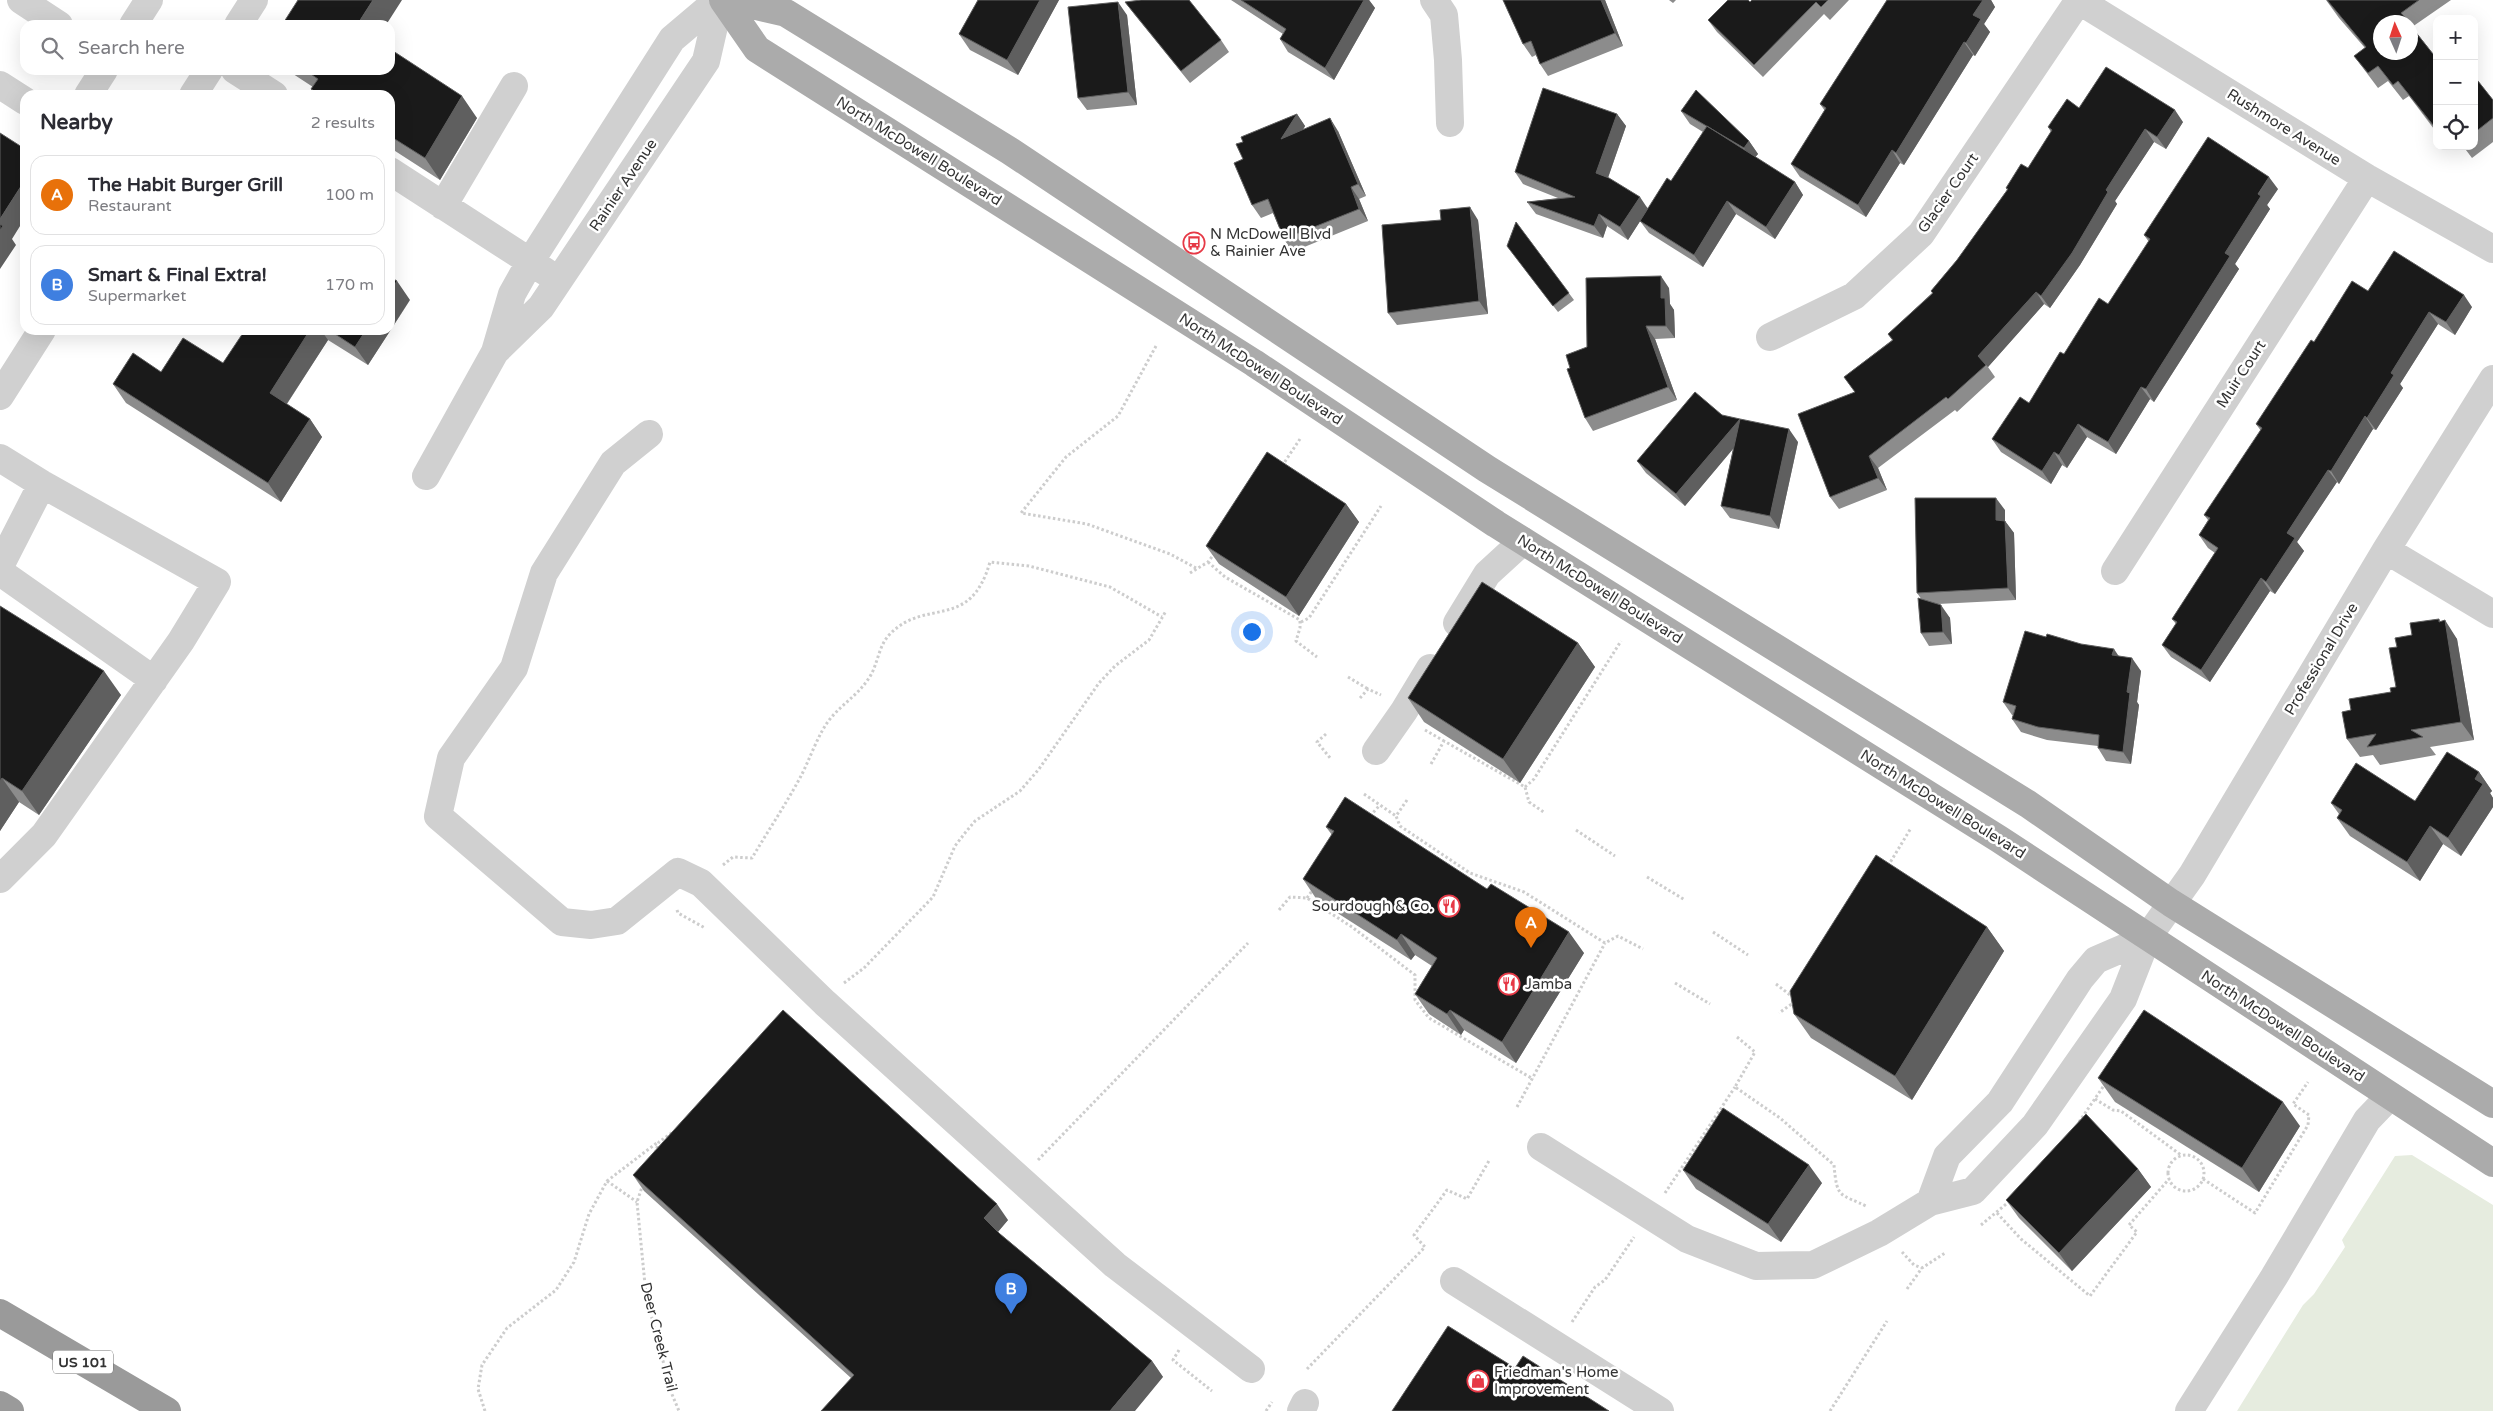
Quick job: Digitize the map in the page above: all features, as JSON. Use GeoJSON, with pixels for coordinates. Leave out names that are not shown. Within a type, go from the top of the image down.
{"type":"FeatureCollection","features":[{"type":"Feature","properties":{"kind":"highway","name":"US 101"},"geometry":{"type":"LineString","coordinates":[[0,1313],[167,1411]]}},
{"type":"Feature","properties":{"kind":"highway"},"geometry":{"type":"LineString","coordinates":[[0,1405],[10,1411]]}},
{"type":"Feature","properties":{"kind":"main road","name":"North McDowell Boulevard"},"geometry":{"type":"LineString","coordinates":[[720,0],[757,49],[1254,364],[1523,541],[1999,839],[2147,938],[2493,1163]]}},
{"type":"Feature","properties":{"kind":"main road"},"geometry":{"type":"LineString","coordinates":[[731,0],[786,13],[1010,151],[1487,469],[2028,804],[2170,903],[2493,1104]]}},
{"type":"Feature","properties":{"kind":"street"},"geometry":{"type":"LineString","coordinates":[[21,0],[51,20]]}},
{"type":"Feature","properties":{"kind":"street"},"geometry":{"type":"LineString","coordinates":[[135,20],[149,0]]}},
{"type":"Feature","properties":{"kind":"street"},"geometry":{"type":"LineString","coordinates":[[241,20],[254,0]]}},
{"type":"Feature","properties":{"kind":"street","name":"Rainier Avenue"},"geometry":{"type":"LineString","coordinates":[[426,476],[495,352],[512,294],[530,262],[672,39],[720,0]]}},
{"type":"Feature","properties":{"kind":"street","name":"Rainier Avenue"},"geometry":{"type":"LineString","coordinates":[[495,352],[541,308],[706,60],[720,0]]}},
{"type":"Feature","properties":{"kind":"street"},"geometry":{"type":"LineString","coordinates":[[1434,0],[1444,15],[1450,123]]}},
{"type":"Feature","properties":{"kind":"street","name":"Rushmore Avenue"},"geometry":{"type":"LineString","coordinates":[[2078,0],[2367,178],[2493,249]]}},
{"type":"Feature","properties":{"kind":"street","name":"Glacier Court"},"geometry":{"type":"LineString","coordinates":[[1770,337],[1854,296],[1921,234],[2078,0]]}},
{"type":"Feature","properties":{"kind":"street"},"geometry":{"type":"LineString","coordinates":[[91,90],[101,75]]}},
{"type":"Feature","properties":{"kind":"street"},"geometry":{"type":"LineString","coordinates":[[196,90],[206,75]]}},
{"type":"Feature","properties":{"kind":"street"},"geometry":{"type":"LineString","coordinates":[[243,75],[266,90]]}},
{"type":"Feature","properties":{"kind":"street"},"geometry":{"type":"LineString","coordinates":[[0,85],[20,98]]}},
{"type":"Feature","properties":{"kind":"street"},"geometry":{"type":"LineString","coordinates":[[443,206],[514,86]]}},
{"type":"Feature","properties":{"kind":"street"},"geometry":{"type":"LineString","coordinates":[[395,174],[560,280]]}},
{"type":"Feature","properties":{"kind":"street","name":"Muir Court"},"geometry":{"type":"LineString","coordinates":[[2115,570],[2367,178]]}},
{"type":"Feature","properties":{"kind":"street"},"geometry":{"type":"LineString","coordinates":[[0,396],[39,335]]}},
{"type":"Feature","properties":{"kind":"street","name":"Professional Drive"},"geometry":{"type":"LineString","coordinates":[[1541,1147],[1687,1239],[1756,1266],[1813,1265],[1879,1233],[1930,1202],[1973,1191],[2035,1125],[2123,1000],[2147,938],[2192,874],[2386,550],[2493,379]]}},
{"type":"Feature","properties":{"kind":"street"},"geometry":{"type":"LineString","coordinates":[[648,434],[613,463],[544,573],[514,668],[451,758],[438,816],[562,922],[590,925],[617,921],[678,872],[701,883],[825,1003],[1115,1265],[1251,1369]]}},
{"type":"Feature","properties":{"kind":"street"},"geometry":{"type":"LineString","coordinates":[[0,458],[42,484],[217,582],[181,641],[44,835],[0,879]]}},
{"type":"Feature","properties":{"kind":"street"},"geometry":{"type":"LineString","coordinates":[[0,566],[42,484]]}},
{"type":"Feature","properties":{"kind":"street"},"geometry":{"type":"LineString","coordinates":[[1376,751],[1404,711],[1481,583],[1523,541]]}},
{"type":"Feature","properties":{"kind":"street"},"geometry":{"type":"LineString","coordinates":[[2386,550],[2493,614]]}},
{"type":"Feature","properties":{"kind":"street"},"geometry":{"type":"LineString","coordinates":[[0,572],[154,680]]}},
{"type":"Feature","properties":{"kind":"street"},"geometry":{"type":"LineString","coordinates":[[1930,1202],[1947,1156],[2000,1102],[2080,979],[2096,960],[2147,938]]}},
{"type":"Feature","properties":{"kind":"street"},"geometry":{"type":"LineString","coordinates":[[2189,1411],[2274,1277],[2367,1120],[2390,1096]]}},
{"type":"Feature","properties":{"kind":"street"},"geometry":{"type":"LineString","coordinates":[[1454,1281],[1660,1411]]}},
{"type":"Feature","properties":{"kind":"path"},"geometry":{"type":"LineString","coordinates":[[1156,346],[1118,416],[1066,457],[1021,513],[1087,524],[1170,554],[1196,568]]}},
{"type":"Feature","properties":{"kind":"path"},"geometry":{"type":"LineString","coordinates":[[1278,471],[1300,439]]}},
{"type":"Feature","properties":{"kind":"path"},"geometry":{"type":"LineString","coordinates":[[1317,657],[1296,641],[1301,622],[1309,618],[1381,506]]}},
{"type":"Feature","properties":{"kind":"path"},"geometry":{"type":"LineString","coordinates":[[1190,572],[1208,562],[1220,547]]}},
{"type":"Feature","properties":{"kind":"path"},"geometry":{"type":"LineString","coordinates":[[721,867],[734,857],[752,858],[800,778],[829,720],[858,694],[871,676],[882,647],[890,634],[911,620],[963,606],[984,582],[990,562],[1029,566],[1110,587],[1162,617]]}},
{"type":"Feature","properties":{"kind":"path"},"geometry":{"type":"LineString","coordinates":[[1208,562],[1225,577],[1301,622]]}},
{"type":"Feature","properties":{"kind":"path"},"geometry":{"type":"LineString","coordinates":[[840,986],[864,968],[933,897],[952,853],[965,833],[982,816],[1020,791],[1039,769],[1099,682],[1149,640],[1166,611]]}},
{"type":"Feature","properties":{"kind":"path"},"geometry":{"type":"LineString","coordinates":[[1525,787],[1534,779],[1620,641]]}},
{"type":"Feature","properties":{"kind":"path"},"geometry":{"type":"LineString","coordinates":[[1348,677],[1381,696]]}},
{"type":"Feature","properties":{"kind":"path"},"geometry":{"type":"LineString","coordinates":[[1360,698],[1368,689]]}},
{"type":"Feature","properties":{"kind":"path"},"geometry":{"type":"LineString","coordinates":[[1418,725],[1525,787],[1529,802],[1545,813]]}},
{"type":"Feature","properties":{"kind":"path"},"geometry":{"type":"LineString","coordinates":[[1326,734],[1317,742],[1331,760]]}},
{"type":"Feature","properties":{"kind":"path"},"geometry":{"type":"LineString","coordinates":[[1431,764],[1444,741]]}},
{"type":"Feature","properties":{"kind":"path"},"geometry":{"type":"LineString","coordinates":[[1364,794],[1396,816],[1400,826],[1470,874],[1524,892],[1605,943]]}},
{"type":"Feature","properties":{"kind":"path"},"geometry":{"type":"LineString","coordinates":[[1396,816],[1407,800]]}},
{"type":"Feature","properties":{"kind":"path"},"geometry":{"type":"LineString","coordinates":[[1368,819],[1380,805]]}},
{"type":"Feature","properties":{"kind":"path"},"geometry":{"type":"LineString","coordinates":[[1887,867],[1911,828]]}},
{"type":"Feature","properties":{"kind":"path"},"geometry":{"type":"LineString","coordinates":[[1576,830],[1615,856]]}},
{"type":"Feature","properties":{"kind":"path"},"geometry":{"type":"LineString","coordinates":[[1647,876],[1684,900]]}},
{"type":"Feature","properties":{"kind":"path"},"geometry":{"type":"LineString","coordinates":[[1307,898],[1319,882]]}},
{"type":"Feature","properties":{"kind":"path"},"geometry":{"type":"LineString","coordinates":[[1279,910],[1290,897],[1307,898],[1352,927],[1414,975],[1416,1000],[1429,1018],[1533,1079]]}},
{"type":"Feature","properties":{"kind":"path"},"geometry":{"type":"LineString","coordinates":[[1713,932],[1748,955]]}},
{"type":"Feature","properties":{"kind":"path"},"geometry":{"type":"LineString","coordinates":[[1517,1107],[1605,943],[1618,936],[1643,949]]}},
{"type":"Feature","properties":{"kind":"path"},"geometry":{"type":"LineString","coordinates":[[1034,1164],[1248,942]]}},
{"type":"Feature","properties":{"kind":"path"},"geometry":{"type":"LineString","coordinates":[[1675,983],[1710,1004]]}},
{"type":"Feature","properties":{"kind":"path"},"geometry":{"type":"LineString","coordinates":[[1776,984],[1794,998],[1793,1002]]}},
{"type":"Feature","properties":{"kind":"path"},"geometry":{"type":"LineString","coordinates":[[1793,1002],[1801,1004]]}},
{"type":"Feature","properties":{"kind":"path"},"geometry":{"type":"LineString","coordinates":[[1779,1013],[1793,1002]]}},
{"type":"Feature","properties":{"kind":"path"},"geometry":{"type":"LineString","coordinates":[[1662,1198],[1735,1087],[1755,1052],[1737,1037]]}},
{"type":"Feature","properties":{"kind":"path"},"geometry":{"type":"LineString","coordinates":[[2203,1179],[2255,1213],[2308,1125],[2309,1115],[2293,1104],[2308,1082]]}},
{"type":"Feature","properties":{"kind":"path"},"geometry":{"type":"LineString","coordinates":[[1735,1087],[1780,1118],[1834,1165],[1836,1187],[1842,1197],[1872,1210]]}},
{"type":"Feature","properties":{"kind":"path"},"geometry":{"type":"LineString","coordinates":[[2095,1099],[2113,1110],[2121,1111],[2181,1155]]}},
{"type":"Feature","properties":{"kind":"path"},"geometry":{"type":"LineString","coordinates":[[485,1411],[478,1389],[482,1365],[507,1328],[556,1290],[574,1262],[588,1214],[606,1181],[682,1127]]}},
{"type":"Feature","properties":{"kind":"path"},"geometry":{"type":"LineString","coordinates":[[652,1159],[659,1142]]}},
{"type":"Feature","properties":{"kind":"path"},"geometry":{"type":"LineString","coordinates":[[2181,1155],[2193,1156],[2198,1159],[2204,1168],[2203,1179],[2195,1189],[2183,1191],[2172,1185],[2168,1179],[2168,1167],[2176,1157],[2181,1155]]}},
{"type":"Feature","properties":{"kind":"path"},"geometry":{"type":"LineString","coordinates":[[1307,1369],[1425,1247],[1414,1235],[1447,1190],[1467,1199],[1490,1159]]}},
{"type":"Feature","properties":{"kind":"path","name":"Deer Creek Trail"},"geometry":{"type":"LineString","coordinates":[[646,1176],[637,1202],[646,1295],[671,1392],[679,1411]]}},
{"type":"Feature","properties":{"kind":"path"},"geometry":{"type":"LineString","coordinates":[[1997,1213],[2021,1239],[2090,1296],[2136,1232],[2129,1225],[2168,1179]]}},
{"type":"Feature","properties":{"kind":"path"},"geometry":{"type":"LineString","coordinates":[[606,1181],[637,1202]]}},
{"type":"Feature","properties":{"kind":"path"},"geometry":{"type":"LineString","coordinates":[[1568,1328],[1595,1287],[1605,1280],[1634,1237]]}},
{"type":"Feature","properties":{"kind":"path"},"geometry":{"type":"LineString","coordinates":[[1896,1246],[1914,1265],[1922,1268]]}},
{"type":"Feature","properties":{"kind":"path"},"geometry":{"type":"LineString","coordinates":[[1908,1289],[1922,1268],[1945,1253]]}},
{"type":"Feature","properties":{"kind":"path"},"geometry":{"type":"LineString","coordinates":[[1830,1411],[1887,1321]]}},
{"type":"Feature","properties":{"kind":"path"},"geometry":{"type":"LineString","coordinates":[[1266,1411],[1272,1402]]}},
{"type":"Feature","properties":{"kind":"shaded area"},"geometry":{"type":"Polygon","coordinates":[[[2412,1155],[2493,1205],[2493,1411],[2237,1411],[2303,1305],[2314,1294],[2345,1247],[2342,1240],[2395,1156],[2412,1155]]]}},
{"type":"Feature","properties":{"kind":"building"},"geometry":{"type":"Polygon","coordinates":[[[298,0],[373,0],[360,20],[285,20],[298,0]]]}},
{"type":"Feature","properties":{"kind":"building"},"geometry":{"type":"Polygon","coordinates":[[[978,0],[1040,0],[1007,60],[959,34],[978,0]]]}},
{"type":"Feature","properties":{"kind":"building"},"geometry":{"type":"Polygon","coordinates":[[[1189,0],[1221,40],[1181,71],[1125,2],[1189,0]]]}},
{"type":"Feature","properties":{"kind":"building"},"geometry":{"type":"Polygon","coordinates":[[[1241,0],[1364,0],[1325,68],[1280,39],[1286,29],[1241,0]]]}},
{"type":"Feature","properties":{"kind":"building"},"geometry":{"type":"Polygon","coordinates":[[[1503,0],[1601,0],[1615,33],[1540,64],[1531,41],[1523,44],[1503,0]]]}},
{"type":"Feature","properties":{"kind":"building"},"geometry":{"type":"Polygon","coordinates":[[[1728,0],[1748,0],[1750,2],[1752,0],[1828,0],[1821,7],[1816,2],[1754,65],[1708,20],[1728,0]]]}},
{"type":"Feature","properties":{"kind":"building"},"geometry":{"type":"Polygon","coordinates":[[[1887,0],[1983,0],[1973,15],[1981,19],[1966,43],[1964,42],[1896,153],[1892,150],[1858,205],[1791,164],[1826,108],[1820,104],[1887,0]]]}},
{"type":"Feature","properties":{"kind":"building"},"geometry":{"type":"Polygon","coordinates":[[[2327,0],[2419,0],[2401,13],[2403,15],[2373,15],[2373,60],[2418,60],[2418,35],[2433,54],[2433,125],[2398,81],[2393,85],[2378,66],[2368,73],[2354,56],[2366,47],[2327,0]]]}},
{"type":"Feature","properties":{"kind":"building"},"geometry":{"type":"Polygon","coordinates":[[[1118,2],[1128,92],[1078,98],[1068,7],[1118,2]]]}},
{"type":"Feature","properties":{"kind":"building"},"geometry":{"type":"Polygon","coordinates":[[[395,52],[462,96],[425,158],[395,139],[395,90],[313,90],[311,89],[318,79],[312,75],[395,75],[395,52]]]}},
{"type":"Feature","properties":{"kind":"building"},"geometry":{"type":"Polygon","coordinates":[[[2106,67],[2175,110],[2157,137],[2145,129],[2106,190],[2108,192],[2072,253],[2041,296],[2036,292],[1978,356],[1986,365],[1948,399],[1946,397],[1869,456],[1878,478],[1830,497],[1798,414],[1855,392],[1844,377],[1893,340],[1888,334],[1933,293],[1931,291],[1957,260],[2008,189],[2006,188],[2021,164],[2028,168],[2052,130],[2048,127],[2067,99],[2079,108],[2106,67]]]}},
{"type":"Feature","properties":{"kind":"building"},"geometry":{"type":"Polygon","coordinates":[[[2478,81],[2493,100],[2493,118],[2478,130],[2478,81]]]}},
{"type":"Feature","properties":{"kind":"building"},"geometry":{"type":"Polygon","coordinates":[[[1543,88],[1617,114],[1596,173],[1609,178],[1640,197],[1620,227],[1599,214],[1594,226],[1527,202],[1575,197],[1515,172],[1543,88]]]}},
{"type":"Feature","properties":{"kind":"building"},"geometry":{"type":"Polygon","coordinates":[[[1696,90],[1749,141],[1744,148],[1681,111],[1696,90]]]}},
{"type":"Feature","properties":{"kind":"building"},"geometry":{"type":"Polygon","coordinates":[[[1297,114],[1281,139],[1330,118],[1358,184],[1351,187],[1359,209],[1284,239],[1268,199],[1252,205],[1234,163],[1243,159],[1236,144],[1243,142],[1241,137],[1297,114]]]}},
{"type":"Feature","properties":{"kind":"building"},"geometry":{"type":"Polygon","coordinates":[[[1707,126],[1795,182],[1766,227],[1727,201],[1694,255],[1640,221],[1667,178],[1671,181],[1707,126]]]}},
{"type":"Feature","properties":{"kind":"building"},"geometry":{"type":"Polygon","coordinates":[[[0,133],[20,146],[20,188],[0,219],[0,133]]]}},
{"type":"Feature","properties":{"kind":"building"},"geometry":{"type":"Polygon","coordinates":[[[2208,137],[2269,177],[2258,194],[2261,196],[2225,253],[2230,256],[2146,389],[2141,387],[2108,442],[2078,424],[2059,455],[2054,452],[2042,471],[1992,439],[2020,397],[2029,403],[2060,352],[2064,354],[2099,298],[2108,304],[2150,239],[2144,235],[2208,137]]]}},
{"type":"Feature","properties":{"kind":"building"},"geometry":{"type":"Polygon","coordinates":[[[1470,207],[1479,301],[1388,313],[1382,225],[1441,220],[1440,210],[1470,207]]]}},
{"type":"Feature","properties":{"kind":"building"},"geometry":{"type":"Polygon","coordinates":[[[1516,222],[1569,293],[1553,306],[1507,246],[1516,222]]]}},
{"type":"Feature","properties":{"kind":"building"},"geometry":{"type":"Polygon","coordinates":[[[2394,251],[2464,295],[2446,322],[2429,312],[2391,373],[2394,375],[2367,418],[2365,416],[2331,471],[2328,470],[2287,533],[2295,538],[2266,582],[2261,578],[2201,670],[2162,645],[2177,622],[2172,619],[2218,548],[2199,535],[2210,518],[2204,515],[2262,428],[2256,424],[2311,340],[2314,342],[2352,281],[2368,291],[2394,251]]]}},
{"type":"Feature","properties":{"kind":"building"},"geometry":{"type":"Polygon","coordinates":[[[1661,276],[1661,298],[1665,298],[1666,326],[1646,326],[1668,387],[1585,418],[1567,369],[1570,368],[1566,355],[1587,347],[1586,278],[1661,276]]]}},
{"type":"Feature","properties":{"kind":"building"},"geometry":{"type":"Polygon","coordinates":[[[242,335],[307,335],[270,393],[310,419],[268,483],[113,384],[133,353],[161,372],[183,338],[223,363],[242,335]]]}},
{"type":"Feature","properties":{"kind":"building"},"geometry":{"type":"Polygon","coordinates":[[[337,335],[363,335],[355,347],[337,335]]]}},
{"type":"Feature","properties":{"kind":"building"},"geometry":{"type":"Polygon","coordinates":[[[1695,392],[1722,415],[1740,419],[1676,494],[1637,461],[1695,392]]]}},
{"type":"Feature","properties":{"kind":"building"},"geometry":{"type":"Polygon","coordinates":[[[1740,419],[1789,429],[1770,516],[1721,506],[1740,419]]]}},
{"type":"Feature","properties":{"kind":"building"},"geometry":{"type":"Polygon","coordinates":[[[1267,452],[1346,504],[1286,597],[1206,546],[1267,452]]]}},
{"type":"Feature","properties":{"kind":"building"},"geometry":{"type":"Polygon","coordinates":[[[1915,498],[1996,498],[1996,520],[2005,521],[2008,588],[1917,593],[1915,498]]]}},
{"type":"Feature","properties":{"kind":"building"},"geometry":{"type":"Polygon","coordinates":[[[1482,582],[1578,643],[1503,759],[1408,698],[1482,582]]]}},
{"type":"Feature","properties":{"kind":"building"},"geometry":{"type":"Polygon","coordinates":[[[1918,598],[1941,605],[1943,632],[1921,633],[1918,598]]]}},
{"type":"Feature","properties":{"kind":"building"},"geometry":{"type":"Polygon","coordinates":[[[0,606],[104,671],[22,791],[2,778],[0,781],[0,606]]]}},
{"type":"Feature","properties":{"kind":"building"},"geometry":{"type":"Polygon","coordinates":[[[2439,619],[2439,622],[2445,620],[2461,722],[2411,730],[2423,737],[2367,747],[2376,734],[2347,739],[2342,712],[2351,710],[2349,699],[2391,692],[2390,688],[2396,687],[2389,648],[2397,647],[2395,638],[2412,635],[2410,623],[2439,619]]]}},
{"type":"Feature","properties":{"kind":"building"},"geometry":{"type":"Polygon","coordinates":[[[2025,631],[2046,637],[2047,634],[2081,644],[2114,649],[2112,655],[2132,658],[2127,692],[2130,693],[2123,752],[2098,748],[2099,735],[2038,727],[2012,719],[2016,706],[2003,702],[2025,631]]]}},
{"type":"Feature","properties":{"kind":"building"},"geometry":{"type":"Polygon","coordinates":[[[2447,752],[2479,772],[2475,779],[2483,784],[2448,838],[2430,826],[2407,862],[2337,818],[2342,810],[2331,803],[2356,763],[2415,801],[2447,752]]]}},
{"type":"Feature","properties":{"kind":"building"},"geometry":{"type":"Polygon","coordinates":[[[1345,797],[1487,889],[1491,884],[1569,932],[1502,1042],[1450,1010],[1447,1014],[1415,994],[1437,958],[1401,934],[1397,940],[1303,879],[1334,831],[1326,827],[1345,797]]]}},
{"type":"Feature","properties":{"kind":"building"},"geometry":{"type":"Polygon","coordinates":[[[1876,855],[1987,927],[1895,1076],[1794,1014],[1790,991],[1876,855]]]}},
{"type":"Feature","properties":{"kind":"building"},"geometry":{"type":"Polygon","coordinates":[[[783,1010],[997,1204],[984,1218],[1000,1234],[1152,1361],[1110,1411],[821,1411],[854,1375],[633,1175],[783,1010]]]}},
{"type":"Feature","properties":{"kind":"building"},"geometry":{"type":"Polygon","coordinates":[[[2144,1010],[2283,1102],[2242,1168],[2098,1078],[2144,1010]]]}},
{"type":"Feature","properties":{"kind":"building"},"geometry":{"type":"Polygon","coordinates":[[[1723,1108],[1809,1165],[1768,1224],[1683,1170],[1723,1108]]]}},
{"type":"Feature","properties":{"kind":"building"},"geometry":{"type":"Polygon","coordinates":[[[2086,1114],[2138,1169],[2059,1253],[2006,1200],[2086,1114]]]}},
{"type":"Feature","properties":{"kind":"building","name":"Friedman's Home Improvement"},"geometry":{"type":"Polygon","coordinates":[[[1448,1326],[1515,1368],[1523,1356],[1609,1411],[1392,1411],[1448,1326]]]}},
{"type":"Feature","properties":{"kind":"place","name":"N McDowell Blvd & Rainier Ave"},"geometry":{"type":"Point","coordinates":[1194,243]}},
{"type":"Feature","properties":{"kind":"place","name":"Sourdough & Co."},"geometry":{"type":"Point","coordinates":[1449,906]}},
{"type":"Feature","properties":{"kind":"place","name":"The Habit Burger Grill"},"geometry":{"type":"Point","coordinates":[1531,948]}},
{"type":"Feature","properties":{"kind":"place","name":"Jamba"},"geometry":{"type":"Point","coordinates":[1509,984]}},
{"type":"Feature","properties":{"kind":"place","name":"Smart & Final Extra!"},"geometry":{"type":"Point","coordinates":[1011,1314]}},
{"type":"Feature","properties":{"kind":"place","name":"Friedman's Home Improvement"},"geometry":{"type":"Point","coordinates":[1478,1381]}}]}
